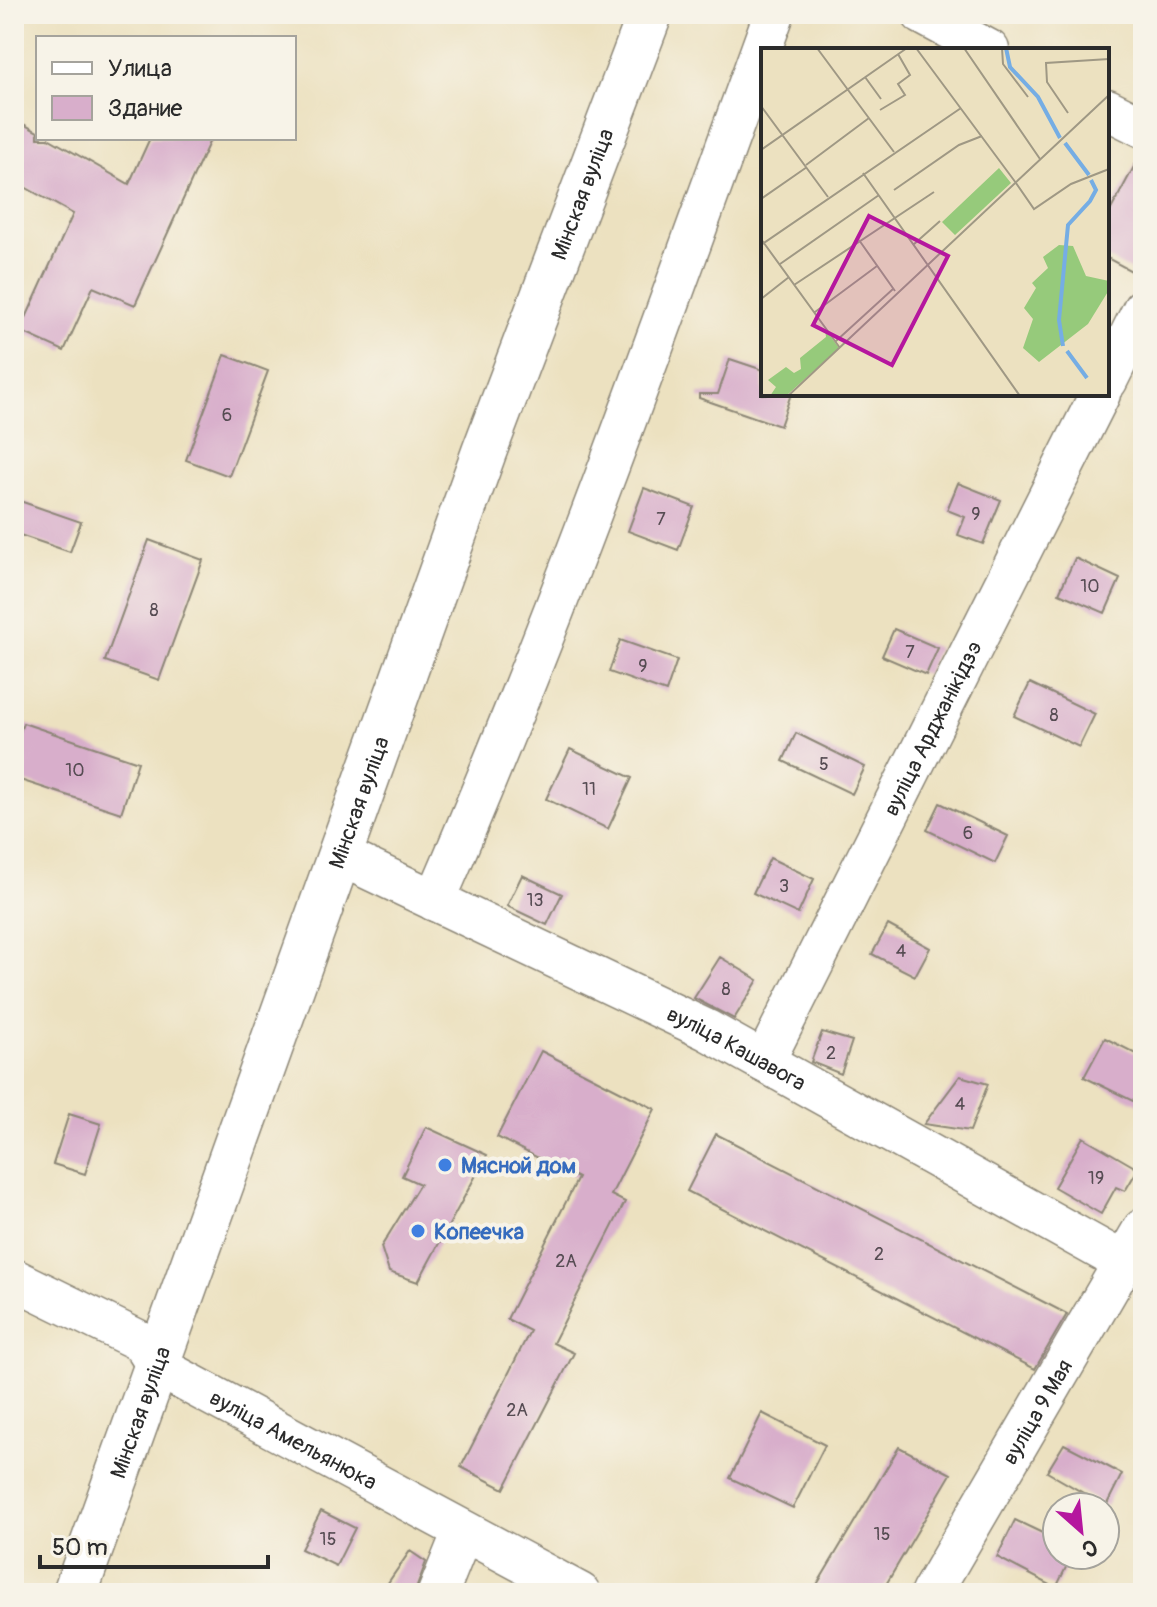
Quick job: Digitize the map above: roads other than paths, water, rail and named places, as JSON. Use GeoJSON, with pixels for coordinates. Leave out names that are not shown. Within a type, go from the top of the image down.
{"type":"FeatureCollection","features":[{"type":"Feature","properties":{"kind":"main road","name":"Мінская вуліца"},"geometry":{"type":"LineString","coordinates":[[75,1593],[484,452],[650,14]]}},
{"type":"Feature","properties":{"kind":"street"},"geometry":{"type":"LineString","coordinates":[[762,48],[774,14]]}},
{"type":"Feature","properties":{"kind":"street"},"geometry":{"type":"LineString","coordinates":[[922,14],[985,48]]}},
{"type":"Feature","properties":{"kind":"street"},"geometry":{"type":"LineString","coordinates":[[435,901],[485,786],[622,434],[761,50]]}},
{"type":"Feature","properties":{"kind":"street"},"geometry":{"type":"LineString","coordinates":[[1109,110],[1143,127]]}},
{"type":"Feature","properties":{"kind":"street"},"geometry":{"type":"LineString","coordinates":[[1109,377],[1143,309]]}},
{"type":"Feature","properties":{"kind":"street","name":"вуліца Арджанікідзэ"},"geometry":{"type":"LineString","coordinates":[[764,1062],[1099,396]]}},
{"type":"Feature","properties":{"kind":"street","name":"вуліца Кашавога"},"geometry":{"type":"LineString","coordinates":[[339,855],[707,1030],[764,1062],[1134,1246]]}},
{"type":"Feature","properties":{"kind":"street","name":"вуліца 9 Мая"},"geometry":{"type":"LineString","coordinates":[[931,1593],[1134,1246]]}},
{"type":"Feature","properties":{"kind":"street","name":"вуліца Амельянюка"},"geometry":{"type":"LineString","coordinates":[[14,1279],[142,1342],[157,1366],[580,1593]]}},
{"type":"Feature","properties":{"kind":"street"},"geometry":{"type":"LineString","coordinates":[[438,1593],[463,1531]]}},
{"type":"Feature","properties":{"kind":"place","name":"Мясной дом"},"geometry":{"type":"Point","coordinates":[445,1165]}},
{"type":"Feature","properties":{"kind":"place","name":"Копеечка"},"geometry":{"type":"Point","coordinates":[418,1231]}}]}
